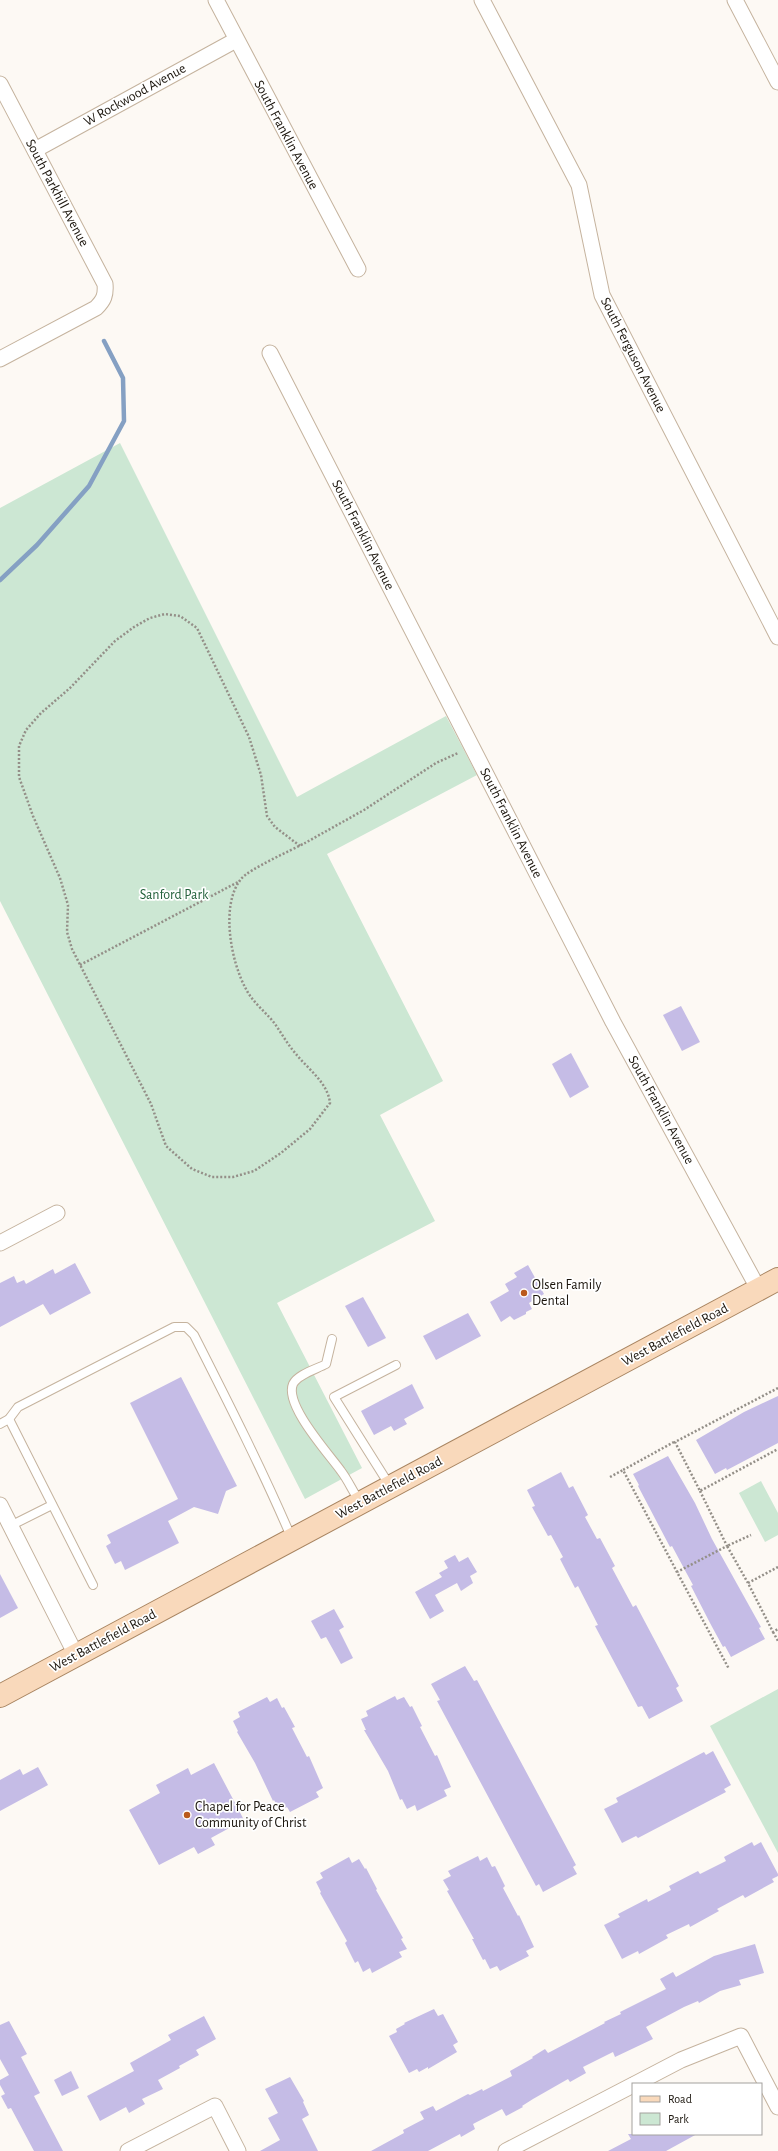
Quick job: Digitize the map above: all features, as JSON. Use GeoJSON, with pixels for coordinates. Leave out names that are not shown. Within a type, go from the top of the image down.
{"type":"FeatureCollection","features":[{"type":"Feature","properties":{"kind":"main road","name":"West Battlefield Road"},"geometry":{"type":"LineString","coordinates":[[0,1696],[778,1280]]}},
{"type":"Feature","properties":{"kind":"street","name":"South Franklin Avenue"},"geometry":{"type":"LineString","coordinates":[[216,0],[358,269]]}},
{"type":"Feature","properties":{"kind":"street","name":"South Ferguson Avenue"},"geometry":{"type":"LineString","coordinates":[[482,0],[579,185],[602,295],[778,637]]}},
{"type":"Feature","properties":{"kind":"street"},"geometry":{"type":"LineString","coordinates":[[735,0],[778,82]]}},
{"type":"Feature","properties":{"kind":"street","name":"W Rockwood Avenue"},"geometry":{"type":"LineString","coordinates":[[35,150],[236,40]]}},
{"type":"Feature","properties":{"kind":"street","name":"South Parkhill Avenue"},"geometry":{"type":"LineString","coordinates":[[0,84],[104,284],[105,298],[96,308],[0,359]]}},
{"type":"Feature","properties":{"kind":"street","name":"South Franklin Avenue"},"geometry":{"type":"LineString","coordinates":[[270,353],[613,1022],[759,1290]]}},
{"type":"Feature","properties":{"kind":"street"},"geometry":{"type":"LineString","coordinates":[[0,1243],[57,1213]]}},
{"type":"Feature","properties":{"kind":"street"},"geometry":{"type":"LineString","coordinates":[[0,1506],[76,1655]]}},
{"type":"Feature","properties":{"kind":"street"},"geometry":{"type":"LineString","coordinates":[[636,2083],[681,2060],[741,2036],[778,2107]]}},
{"type":"Feature","properties":{"kind":"street"},"geometry":{"type":"LineString","coordinates":[[506,2151],[632,2085]]}},
{"type":"Feature","properties":{"kind":"street"},"geometry":{"type":"LineString","coordinates":[[128,2151],[215,2106],[238,2151]]}},
{"type":"Feature","properties":{"kind":"lane"},"geometry":{"type":"LineString","coordinates":[[0,1424],[8,1419],[18,1407],[174,1327],[186,1327],[194,1335],[239,1424],[264,1474],[292,1539]]}},
{"type":"Feature","properties":{"kind":"lane"},"geometry":{"type":"LineString","coordinates":[[332,1339],[326,1364],[298,1378],[292,1387],[293,1398],[307,1426],[342,1472],[360,1503]]}},
{"type":"Feature","properties":{"kind":"lane"},"geometry":{"type":"LineString","coordinates":[[391,1487],[334,1397],[396,1365]]}},
{"type":"Feature","properties":{"kind":"lane"},"geometry":{"type":"LineString","coordinates":[[8,1419],[93,1585]]}},
{"type":"Feature","properties":{"kind":"lane"},"geometry":{"type":"LineString","coordinates":[[10,1526],[52,1505]]}},
{"type":"Feature","properties":{"kind":"path"},"geometry":{"type":"LineString","coordinates":[[240,881],[233,897],[229,923],[240,978],[247,991],[275,1024],[296,1054],[322,1083],[329,1094],[330,1103],[310,1129],[281,1153],[254,1170],[233,1177],[206,1176],[182,1162],[166,1146],[151,1104],[72,949],[68,932],[68,905],[60,878],[33,816],[19,777],[19,746],[26,730],[41,713],[70,688],[116,641],[134,627],[150,618],[165,614],[180,616],[197,628],[249,737],[261,775],[267,816],[275,827],[300,846]]}},
{"type":"Feature","properties":{"kind":"path"},"geometry":{"type":"LineString","coordinates":[[80,965],[240,881],[259,867],[364,810],[436,763],[472,746]]}},
{"type":"Feature","properties":{"kind":"path"},"geometry":{"type":"LineString","coordinates":[[610,1477],[778,1388]]}},
{"type":"Feature","properties":{"kind":"path"},"geometry":{"type":"LineString","coordinates":[[674,1442],[778,1641]]}},
{"type":"Feature","properties":{"kind":"path"},"geometry":{"type":"LineString","coordinates":[[700,1491],[778,1449]]}},
{"type":"Feature","properties":{"kind":"path"},"geometry":{"type":"LineString","coordinates":[[623,1470],[729,1669]]}},
{"type":"Feature","properties":{"kind":"path"},"geometry":{"type":"LineString","coordinates":[[677,1572],[751,1535]]}},
{"type":"Feature","properties":{"kind":"path"},"geometry":{"type":"LineString","coordinates":[[748,1583],[778,1567]]}},
{"type":"Feature","properties":{"kind":"path"},"geometry":{"type":"LineString","coordinates":[[773,1632],[778,1629]]}},
{"type":"Feature","properties":{"kind":"green space","name":"Sanford Park"},"geometry":{"type":"Polygon","coordinates":[[[120,443],[297,797],[446,716],[477,775],[327,854],[443,1081],[380,1115],[435,1221],[277,1303],[362,1468],[305,1499],[0,901],[0,508],[120,443]]]}},
{"type":"Feature","properties":{"kind":"green space"},"geometry":{"type":"Polygon","coordinates":[[[761,1481],[778,1513],[778,1535],[765,1542],[739,1493],[761,1481]]]}},
{"type":"Feature","properties":{"kind":"green space"},"geometry":{"type":"Polygon","coordinates":[[[778,1689],[778,1853],[710,1726],[778,1689]]]}},
{"type":"Feature","properties":{"kind":"building"},"geometry":{"type":"Polygon","coordinates":[[[681,1006],[700,1042],[682,1051],[663,1015],[681,1006]]]}},
{"type":"Feature","properties":{"kind":"building"},"geometry":{"type":"Polygon","coordinates":[[[571,1053],[589,1087],[570,1098],[552,1064],[571,1053]]]}},
{"type":"Feature","properties":{"kind":"building"},"geometry":{"type":"Polygon","coordinates":[[[75,1263],[91,1293],[50,1315],[43,1304],[0,1327],[0,1283],[14,1276],[17,1283],[24,1280],[26,1284],[53,1269],[55,1274],[75,1263]]]}},
{"type":"Feature","properties":{"kind":"building","name":"Olsen Family Dental"},"geometry":{"type":"Polygon","coordinates":[[[528,1265],[544,1294],[529,1303],[532,1309],[526,1312],[526,1314],[514,1320],[510,1316],[501,1322],[490,1302],[509,1291],[505,1284],[517,1277],[514,1273],[528,1265]]]}},
{"type":"Feature","properties":{"kind":"building"},"geometry":{"type":"Polygon","coordinates":[[[363,1297],[386,1338],[368,1347],[345,1306],[363,1297]]]}},
{"type":"Feature","properties":{"kind":"building"},"geometry":{"type":"Polygon","coordinates":[[[468,1313],[481,1336],[436,1360],[423,1336],[468,1313]]]}},
{"type":"Feature","properties":{"kind":"building"},"geometry":{"type":"Polygon","coordinates":[[[181,1377],[237,1486],[226,1491],[218,1514],[194,1507],[168,1521],[179,1543],[125,1570],[121,1561],[115,1564],[106,1546],[111,1543],[107,1535],[178,1499],[130,1403],[181,1377]]]}},
{"type":"Feature","properties":{"kind":"building"},"geometry":{"type":"Polygon","coordinates":[[[412,1384],[424,1408],[404,1419],[407,1424],[394,1431],[391,1426],[374,1435],[361,1411],[412,1384]]]}},
{"type":"Feature","properties":{"kind":"building"},"geometry":{"type":"Polygon","coordinates":[[[778,1396],[778,1443],[727,1470],[726,1468],[715,1474],[696,1440],[744,1412],[778,1396]]]}},
{"type":"Feature","properties":{"kind":"building"},"geometry":{"type":"Polygon","coordinates":[[[668,1456],[695,1503],[712,1539],[761,1627],[759,1628],[765,1639],[731,1657],[725,1646],[723,1647],[710,1623],[691,1586],[693,1585],[672,1546],[670,1547],[633,1474],[668,1456]]]}},
{"type":"Feature","properties":{"kind":"building"},"geometry":{"type":"Polygon","coordinates":[[[561,1472],[569,1488],[573,1486],[588,1515],[585,1517],[597,1539],[600,1538],[615,1566],[612,1568],[633,1607],[636,1605],[679,1686],[676,1688],[683,1701],[649,1719],[642,1706],[638,1707],[595,1626],[598,1625],[578,1586],[575,1588],[560,1559],[563,1557],[551,1535],[548,1536],[532,1507],[535,1506],[527,1490],[561,1472]]]}},
{"type":"Feature","properties":{"kind":"building"},"geometry":{"type":"Polygon","coordinates":[[[455,1555],[459,1562],[468,1557],[477,1572],[470,1576],[473,1583],[461,1591],[457,1583],[435,1595],[444,1611],[430,1619],[415,1592],[442,1577],[439,1573],[448,1568],[444,1561],[455,1555]]]}},
{"type":"Feature","properties":{"kind":"building"},"geometry":{"type":"Polygon","coordinates":[[[0,1574],[18,1608],[0,1618],[0,1574]]]}},
{"type":"Feature","properties":{"kind":"building"},"geometry":{"type":"Polygon","coordinates":[[[334,1609],[344,1627],[339,1630],[353,1658],[341,1664],[326,1637],[321,1639],[311,1621],[334,1609]]]}},
{"type":"Feature","properties":{"kind":"building"},"geometry":{"type":"Polygon","coordinates":[[[465,1666],[474,1681],[477,1680],[576,1865],[573,1867],[577,1874],[543,1892],[539,1884],[536,1886],[437,1701],[440,1700],[431,1684],[465,1666]]]}},
{"type":"Feature","properties":{"kind":"building"},"geometry":{"type":"Polygon","coordinates":[[[395,1696],[397,1700],[404,1697],[410,1707],[412,1706],[422,1726],[420,1727],[435,1756],[437,1755],[451,1787],[444,1790],[447,1796],[417,1811],[415,1805],[407,1809],[402,1799],[400,1800],[388,1771],[364,1730],[366,1730],[361,1719],[368,1716],[366,1711],[395,1696]]]}},
{"type":"Feature","properties":{"kind":"building"},"geometry":{"type":"Polygon","coordinates":[[[267,1697],[270,1702],[277,1698],[282,1708],[284,1707],[295,1727],[292,1728],[307,1757],[309,1756],[323,1788],[316,1792],[319,1797],[290,1812],[287,1807],[280,1811],[274,1800],[273,1801],[255,1763],[237,1732],[238,1731],[233,1721],[240,1717],[238,1712],[267,1697]]]}},
{"type":"Feature","properties":{"kind":"building"},"geometry":{"type":"Polygon","coordinates":[[[713,1751],[731,1785],[724,1789],[726,1792],[638,1838],[636,1836],[622,1843],[604,1809],[618,1802],[616,1798],[704,1752],[706,1755],[713,1751]]]}},
{"type":"Feature","properties":{"kind":"building","name":"Chapel for Peace Community of Christ"},"geometry":{"type":"Polygon","coordinates":[[[214,1763],[244,1820],[211,1838],[215,1845],[198,1854],[194,1847],[159,1865],[129,1810],[160,1793],[156,1785],[188,1768],[191,1775],[214,1763]]]}},
{"type":"Feature","properties":{"kind":"building"},"geometry":{"type":"Polygon","coordinates":[[[38,1767],[48,1785],[0,1811],[0,1780],[20,1769],[23,1775],[38,1767]]]}},
{"type":"Feature","properties":{"kind":"building"},"geometry":{"type":"Polygon","coordinates":[[[752,1842],[754,1846],[761,1842],[778,1874],[778,1876],[772,1879],[774,1882],[745,1898],[743,1895],[717,1909],[719,1911],[690,1927],[689,1924],[666,1935],[668,1938],[639,1954],[638,1951],[622,1959],[604,1925],[620,1917],[618,1914],[647,1899],[648,1902],[671,1890],[669,1886],[698,1871],[700,1874],[726,1861],[724,1857],[752,1842]]]}},
{"type":"Feature","properties":{"kind":"building"},"geometry":{"type":"Polygon","coordinates":[[[478,1856],[480,1861],[487,1857],[492,1867],[495,1866],[505,1886],[503,1888],[518,1916],[519,1915],[534,1947],[526,1951],[529,1956],[500,1971],[497,1966],[490,1969],[485,1959],[483,1960],[472,1939],[474,1939],[447,1891],[449,1890],[443,1880],[451,1876],[448,1871],[478,1856]]]}},
{"type":"Feature","properties":{"kind":"building"},"geometry":{"type":"Polygon","coordinates":[[[349,1857],[352,1863],[359,1859],[365,1869],[366,1868],[377,1889],[376,1890],[403,1938],[401,1939],[407,1949],[399,1952],[402,1957],[372,1973],[370,1968],[363,1972],[358,1961],[355,1963],[345,1943],[347,1941],[320,1893],[321,1892],[316,1882],[323,1878],[320,1873],[349,1857]]]}},
{"type":"Feature","properties":{"kind":"building"},"geometry":{"type":"Polygon","coordinates":[[[755,1944],[764,1973],[739,1980],[741,1985],[720,1991],[699,2003],[698,2001],[684,2007],[646,2027],[653,2039],[615,2057],[613,2052],[583,2067],[586,2073],[570,2082],[568,2079],[506,2116],[502,2109],[473,2124],[475,2129],[461,2137],[460,2134],[428,2151],[371,2151],[404,2133],[403,2130],[424,2119],[420,2112],[433,2106],[436,2111],[468,2094],[470,2095],[482,2089],[483,2091],[512,2076],[510,2071],[533,2058],[532,2057],[545,2049],[548,2053],[621,2014],[620,2012],[666,1989],[660,1979],[673,1972],[676,1977],[714,1956],[755,1944]]]}},
{"type":"Feature","properties":{"kind":"building"},"geometry":{"type":"Polygon","coordinates":[[[434,2009],[438,2016],[443,2014],[458,2042],[453,2045],[457,2052],[428,2069],[428,2067],[419,2072],[417,2069],[409,2073],[389,2036],[397,2032],[396,2029],[405,2024],[404,2023],[434,2009]]]}},
{"type":"Feature","properties":{"kind":"building"},"geometry":{"type":"Polygon","coordinates":[[[204,2016],[216,2039],[196,2050],[199,2055],[179,2066],[180,2068],[158,2080],[163,2089],[142,2099],[145,2104],[129,2113],[126,2107],[100,2121],[87,2096],[134,2071],[130,2063],[171,2040],[168,2035],[204,2016]]]}},
{"type":"Feature","properties":{"kind":"building"},"geometry":{"type":"Polygon","coordinates":[[[9,2021],[27,2054],[21,2057],[40,2093],[34,2096],[63,2151],[34,2151],[11,2108],[8,2109],[1,2096],[5,2094],[0,2085],[0,2080],[9,2075],[0,2059],[0,2025],[9,2021]]]}},
{"type":"Feature","properties":{"kind":"building"},"geometry":{"type":"Polygon","coordinates":[[[71,2071],[79,2088],[62,2096],[54,2080],[71,2071]]]}},
{"type":"Feature","properties":{"kind":"building"},"geometry":{"type":"Polygon","coordinates":[[[290,2077],[304,2101],[303,2102],[309,2115],[302,2119],[318,2151],[260,2151],[280,2140],[268,2118],[278,2113],[265,2089],[290,2077]]]}},
{"type":"Feature","properties":{"kind":"building"},"geometry":{"type":"Polygon","coordinates":[[[628,2134],[695,2135],[666,2151],[608,2151],[631,2139],[628,2134]]]}},
{"type":"Feature","properties":{"kind":"waterway"},"geometry":{"type":"LineString","coordinates":[[0,580],[37,545],[89,486],[124,421],[123,378],[104,341]]}},
{"type":"Feature","properties":{"kind":"place","name":"Olsen Family Dental"},"geometry":{"type":"Point","coordinates":[524,1293]}},
{"type":"Feature","properties":{"kind":"place","name":"Chapel for Peace Community of Christ"},"geometry":{"type":"Point","coordinates":[187,1815]}}]}
